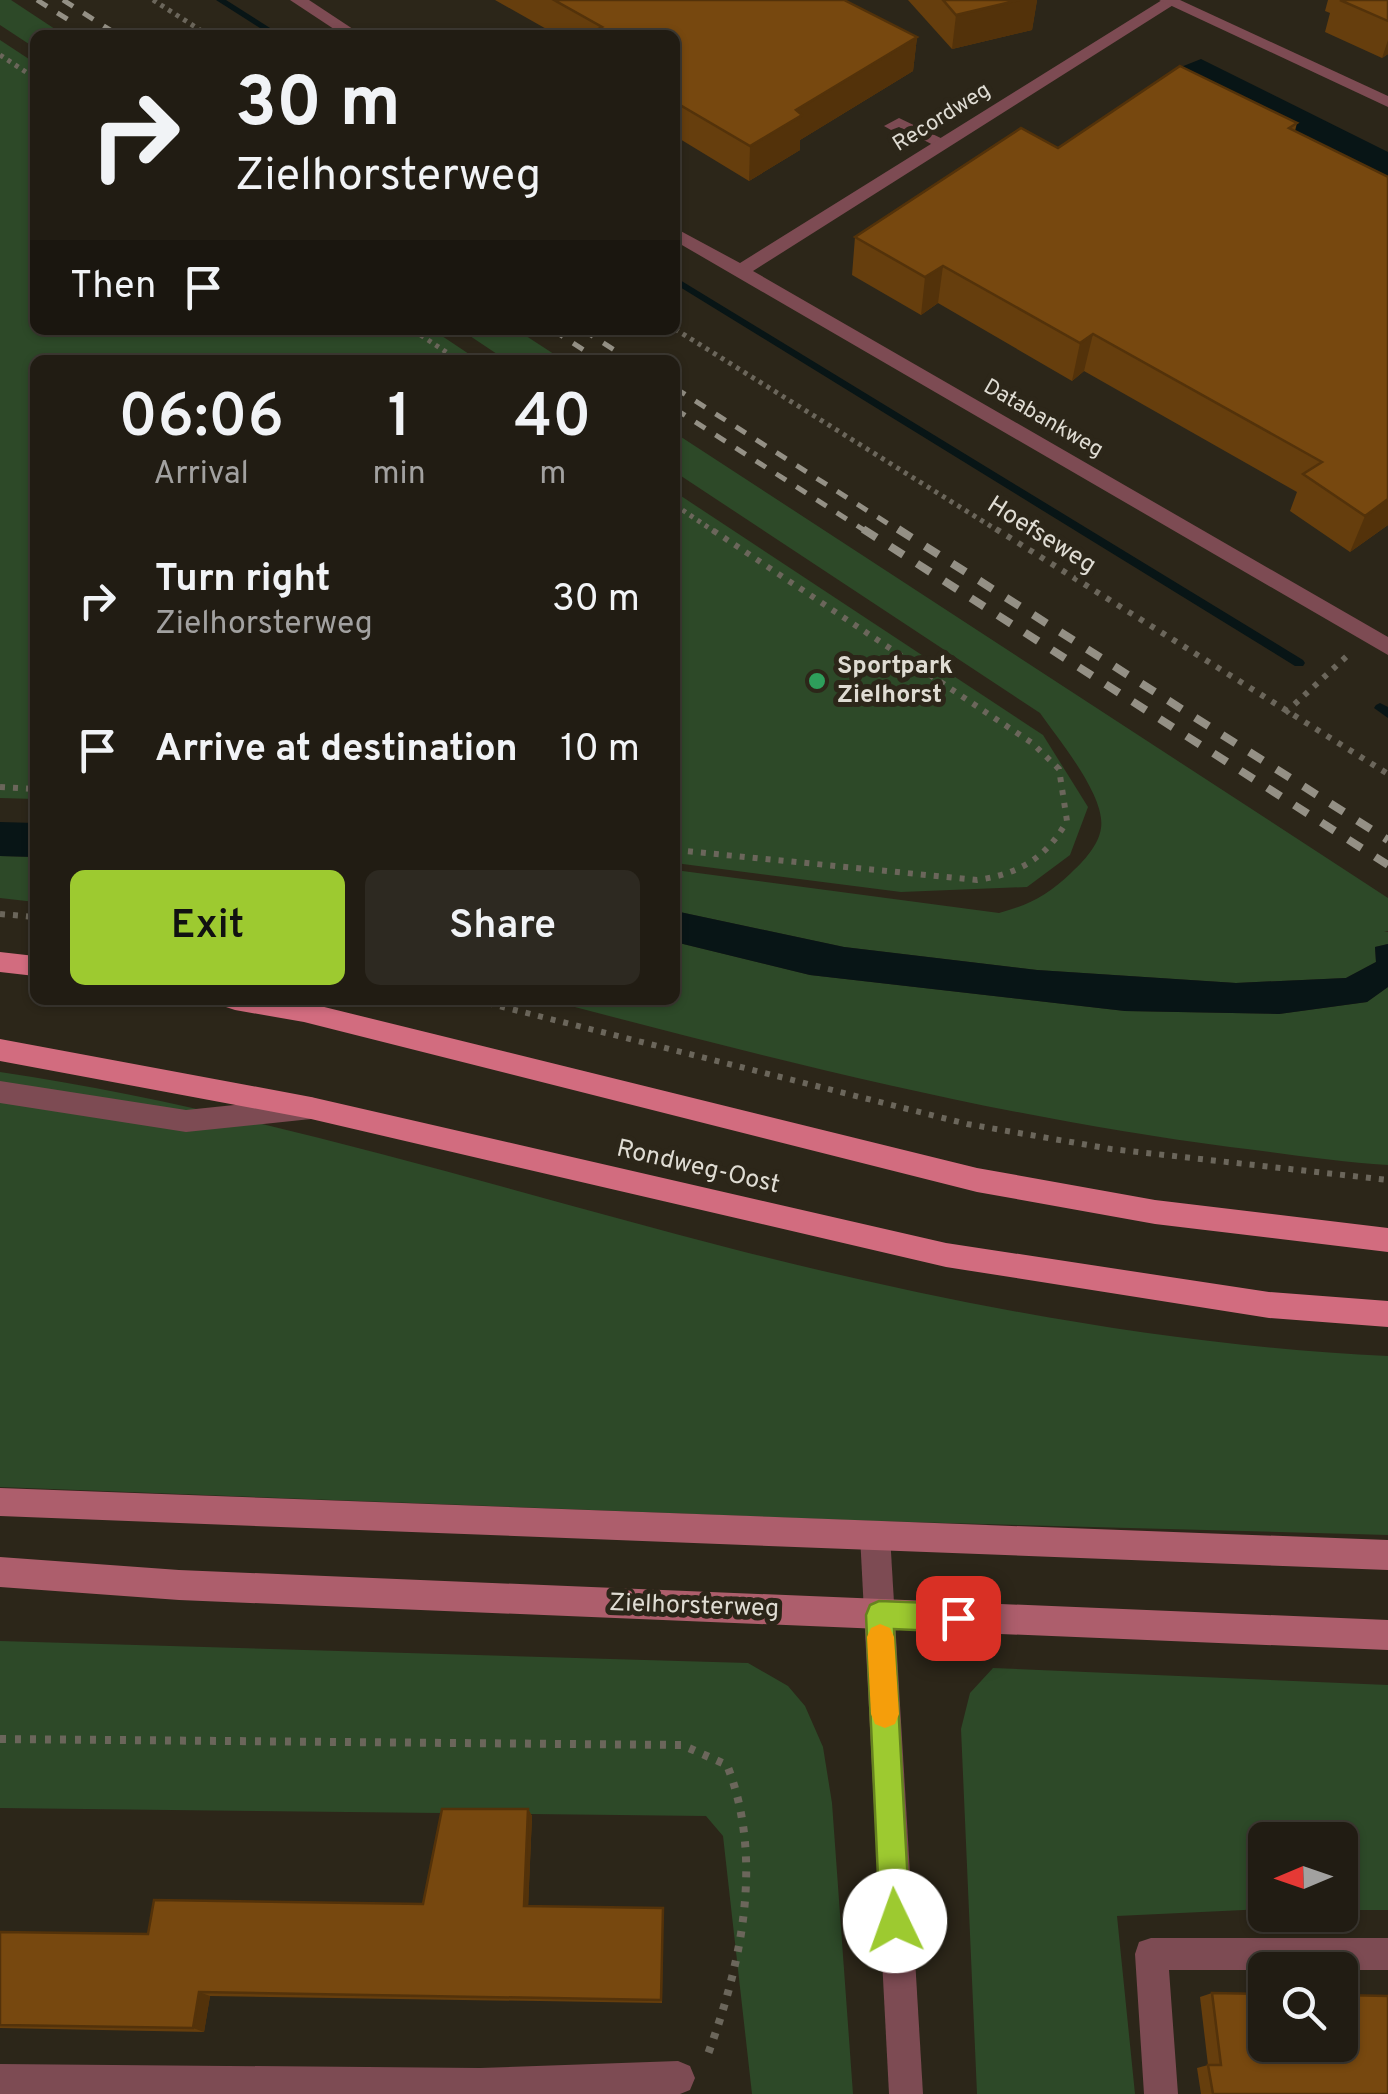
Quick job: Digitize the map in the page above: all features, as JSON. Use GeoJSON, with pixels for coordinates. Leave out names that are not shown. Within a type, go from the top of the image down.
{"type":"FeatureCollection","features":[{"type":"Feature","properties":{"kind":"main road"},"geometry":{"type":"LineString","coordinates":[[0,962],[30,965]]}},
{"type":"Feature","properties":{"kind":"main road","name":"Rondweg-Oost"},"geometry":{"type":"LineString","coordinates":[[257,1005],[471,1053],[977,1180],[1155,1212],[1388,1240]]}},
{"type":"Feature","properties":{"kind":"main road","name":"Rondweg-Oost"},"geometry":{"type":"LineString","coordinates":[[0,1050],[311,1108],[946,1255],[1192,1295],[1388,1314]]}},
{"type":"Feature","properties":{"kind":"main road"},"geometry":{"type":"LineString","coordinates":[[0,1502],[1388,1554]]}},
{"type":"Feature","properties":{"kind":"main road","name":"Zielhorsterweg"},"geometry":{"type":"LineString","coordinates":[[0,1572],[179,1585],[1388,1635]]}},
{"type":"Feature","properties":{"kind":"street"},"geometry":{"type":"LineString","coordinates":[[298,0],[346,30]]}},
{"type":"Feature","properties":{"kind":"street"},"geometry":{"type":"LineString","coordinates":[[1169,1],[1388,102]]}},
{"type":"Feature","properties":{"kind":"street","name":"Recordweg"},"geometry":{"type":"LineString","coordinates":[[738,272],[1169,1]]}},
{"type":"Feature","properties":{"kind":"street","name":"Databankweg"},"geometry":{"type":"LineString","coordinates":[[680,236],[1388,647]]}},
{"type":"Feature","properties":{"kind":"street"},"geometry":{"type":"LineString","coordinates":[[0,1092],[186,1122],[311,1108]]}},
{"type":"Feature","properties":{"kind":"street"},"geometry":{"type":"LineString","coordinates":[[875,1535],[906,2094]]}},
{"type":"Feature","properties":{"kind":"street"},"geometry":{"type":"LineString","coordinates":[[1161,2094],[1150,1954],[1388,1954]]}},
{"type":"Feature","properties":{"kind":"street"},"geometry":{"type":"LineString","coordinates":[[0,2082],[480,2089],[692,2070]]}},
{"type":"Feature","properties":{"kind":"lane"},"geometry":{"type":"LineString","coordinates":[[891,126],[899,122],[942,144]]}},
{"type":"Feature","properties":{"kind":"path"},"geometry":{"type":"LineString","coordinates":[[152,0],[200,30]]}},
{"type":"Feature","properties":{"kind":"path"},"geometry":{"type":"LineString","coordinates":[[0,55],[30,75]]}},
{"type":"Feature","properties":{"kind":"path","name":"Hoefseweg"},"geometry":{"type":"LineString","coordinates":[[680,332],[1388,774]]}},
{"type":"Feature","properties":{"kind":"path"},"geometry":{"type":"LineString","coordinates":[[420,335],[450,355]]}},
{"type":"Feature","properties":{"kind":"path"},"geometry":{"type":"LineString","coordinates":[[680,508],[1032,743],[1059,768],[1066,821],[1044,858],[1022,872],[993,880],[958,881],[680,851]]}},
{"type":"Feature","properties":{"kind":"path"},"geometry":{"type":"LineString","coordinates":[[1286,713],[1369,636]]}},
{"type":"Feature","properties":{"kind":"path"},"geometry":{"type":"LineString","coordinates":[[0,788],[30,790]]}},
{"type":"Feature","properties":{"kind":"path"},"geometry":{"type":"LineString","coordinates":[[0,914],[30,917]]}},
{"type":"Feature","properties":{"kind":"path"},"geometry":{"type":"LineString","coordinates":[[496,1005],[967,1124],[1130,1151],[1388,1180]]}},
{"type":"Feature","properties":{"kind":"path"},"geometry":{"type":"LineString","coordinates":[[0,1739],[682,1745],[727,1765],[743,1807],[748,1886],[720,2026],[692,2070]]}},
{"type":"Feature","properties":{"kind":"green space"},"geometry":{"type":"Polygon","coordinates":[[[0,0],[11,0],[56,30],[30,30],[30,45],[0,25],[0,0]]]}},
{"type":"Feature","properties":{"kind":"green space"},"geometry":{"type":"Polygon","coordinates":[[[0,40],[30,60],[30,335],[440,335],[470,355],[30,355],[30,799],[0,798],[0,40]]]}},
{"type":"Feature","properties":{"kind":"green space"},"geometry":{"type":"Polygon","coordinates":[[[468,335],[525,335],[555,355],[498,355],[468,335]]]}},
{"type":"Feature","properties":{"kind":"green space"},"geometry":{"type":"Polygon","coordinates":[[[680,436],[1388,898],[1388,931],[1384,932],[1388,932],[1388,944],[1375,947],[1376,962],[1346,978],[1236,983],[1037,970],[844,947],[680,912],[680,871],[999,913],[1038,898],[1063,881],[1090,853],[1101,828],[1101,815],[1089,784],[1040,713],[680,475],[680,436]]]}},
{"type":"Feature","properties":{"kind":"green space","name":"Sportpark Zielhorst"},"geometry":{"type":"Polygon","coordinates":[[[680,495],[1043,735],[1088,807],[1070,855],[1027,887],[901,892],[680,864],[680,495]]]}},
{"type":"Feature","properties":{"kind":"green space"},"geometry":{"type":"Polygon","coordinates":[[[0,856],[30,857],[30,901],[0,898],[0,856]]]}},
{"type":"Feature","properties":{"kind":"green space"},"geometry":{"type":"Polygon","coordinates":[[[680,943],[810,975],[1125,1011],[1279,1014],[1367,1002],[1388,987],[1388,1165],[1057,1120],[801,1065],[567,1005],[680,1005],[680,943]]]}},
{"type":"Feature","properties":{"kind":"green space"},"geometry":{"type":"Polygon","coordinates":[[[0,1072],[185,1106],[733,1249],[976,1304],[1223,1343],[1388,1356],[1388,1535],[873,1521],[0,1487],[0,1072]]]}},
{"type":"Feature","properties":{"kind":"green space"},"geometry":{"type":"Polygon","coordinates":[[[0,1641],[748,1663],[788,1686],[805,1706],[823,1747],[832,1803],[853,2094],[752,2094],[723,1836],[706,1816],[0,1808],[0,1641]]]}},
{"type":"Feature","properties":{"kind":"green space"},"geometry":{"type":"Polygon","coordinates":[[[993,1668],[1388,1685],[1388,1910],[1358,1910],[1358,1822],[1248,1822],[1248,1910],[1117,1916],[1135,2094],[977,2094],[961,1729],[970,1693],[993,1668]]]}},
{"type":"Feature","properties":{"kind":"shaded area"},"geometry":{"type":"Polygon","coordinates":[[[1201,59],[1388,152],[1388,180],[1171,71],[1201,59]]]}},
{"type":"Feature","properties":{"kind":"shaded area"},"geometry":{"type":"Polygon","coordinates":[[[0,822],[30,823],[30,857],[0,856],[0,822]]]}},
{"type":"Feature","properties":{"kind":"shaded area"},"geometry":{"type":"Polygon","coordinates":[[[680,912],[844,947],[1037,970],[1236,983],[1346,978],[1376,962],[1375,947],[1388,944],[1388,987],[1367,1002],[1279,1014],[1125,1011],[810,975],[680,943],[680,912]]]}},
{"type":"Feature","properties":{"kind":"building"},"geometry":{"type":"Polygon","coordinates":[[[554,0],[844,0],[917,37],[796,110],[802,115],[750,146],[680,105],[680,30],[596,30],[602,27],[554,0]]]}},
{"type":"Feature","properties":{"kind":"building"},"geometry":{"type":"Polygon","coordinates":[[[943,0],[1019,0],[956,15],[943,0]]]}},
{"type":"Feature","properties":{"kind":"building"},"geometry":{"type":"Polygon","coordinates":[[[1340,0],[1388,0],[1388,21],[1340,0]]]}},
{"type":"Feature","properties":{"kind":"building"},"geometry":{"type":"Polygon","coordinates":[[[1180,66],[1297,123],[1289,128],[1388,177],[1388,499],[1365,516],[1303,474],[1322,462],[1093,334],[1080,343],[943,266],[925,277],[855,237],[1021,128],[1058,148],[1180,66]]]}},
{"type":"Feature","properties":{"kind":"building"},"geometry":{"type":"Polygon","coordinates":[[[442,1809],[528,1809],[524,1906],[663,1908],[661,2000],[199,1992],[193,2028],[0,2025],[0,1932],[148,1934],[154,1900],[423,1904],[442,1809]]]}},
{"type":"Feature","properties":{"kind":"building"},"geometry":{"type":"Polygon","coordinates":[[[1212,1993],[1248,1994],[1248,2062],[1358,2062],[1358,1995],[1388,1996],[1388,2094],[1213,2094],[1208,2065],[1221,2065],[1212,1993]]]}},
{"type":"Feature","properties":{"kind":"waterway"},"geometry":{"type":"LineString","coordinates":[[220,0],[269,30]]}},
{"type":"Feature","properties":{"kind":"waterway"},"geometry":{"type":"LineString","coordinates":[[680,283],[1299,663]]}},
{"type":"Feature","properties":{"kind":"waterway"},"geometry":{"type":"LineString","coordinates":[[1380,708],[1388,713]]}},
{"type":"Feature","properties":{"kind":"railway"},"geometry":{"type":"LineString","coordinates":[[37,0],[75,24]]}},
{"type":"Feature","properties":{"kind":"railway"},"geometry":{"type":"LineString","coordinates":[[63,0],[110,30]]}},
{"type":"Feature","properties":{"kind":"railway"},"geometry":{"type":"LineString","coordinates":[[561,335],[591,355]]}},
{"type":"Feature","properties":{"kind":"railway"},"geometry":{"type":"LineString","coordinates":[[591,335],[622,355]]}},
{"type":"Feature","properties":{"kind":"railway"},"geometry":{"type":"LineString","coordinates":[[680,391],[901,532]]}},
{"type":"Feature","properties":{"kind":"railway"},"geometry":{"type":"LineString","coordinates":[[680,412],[867,532]]}},
{"type":"Feature","properties":{"kind":"railway"},"geometry":{"type":"LineString","coordinates":[[863,529],[1388,865]]}},
{"type":"Feature","properties":{"kind":"railway"},"geometry":{"type":"LineString","coordinates":[[898,529],[1388,840]]}},
{"type":"Feature","properties":{"kind":"slow traffic"},"geometry":{"type":"LineString","coordinates":[[880,1637],[885,1714]]}},
{"type":"Feature","properties":{"kind":"place","name":"Sportpark Zielhorst"},"geometry":{"type":"Point","coordinates":[817,681]}},
{"type":"Feature","properties":{"kind":"route"},"geometry":{"type":"LineString","coordinates":[[895,1921],[879,1615],[958,1618]]}}]}
